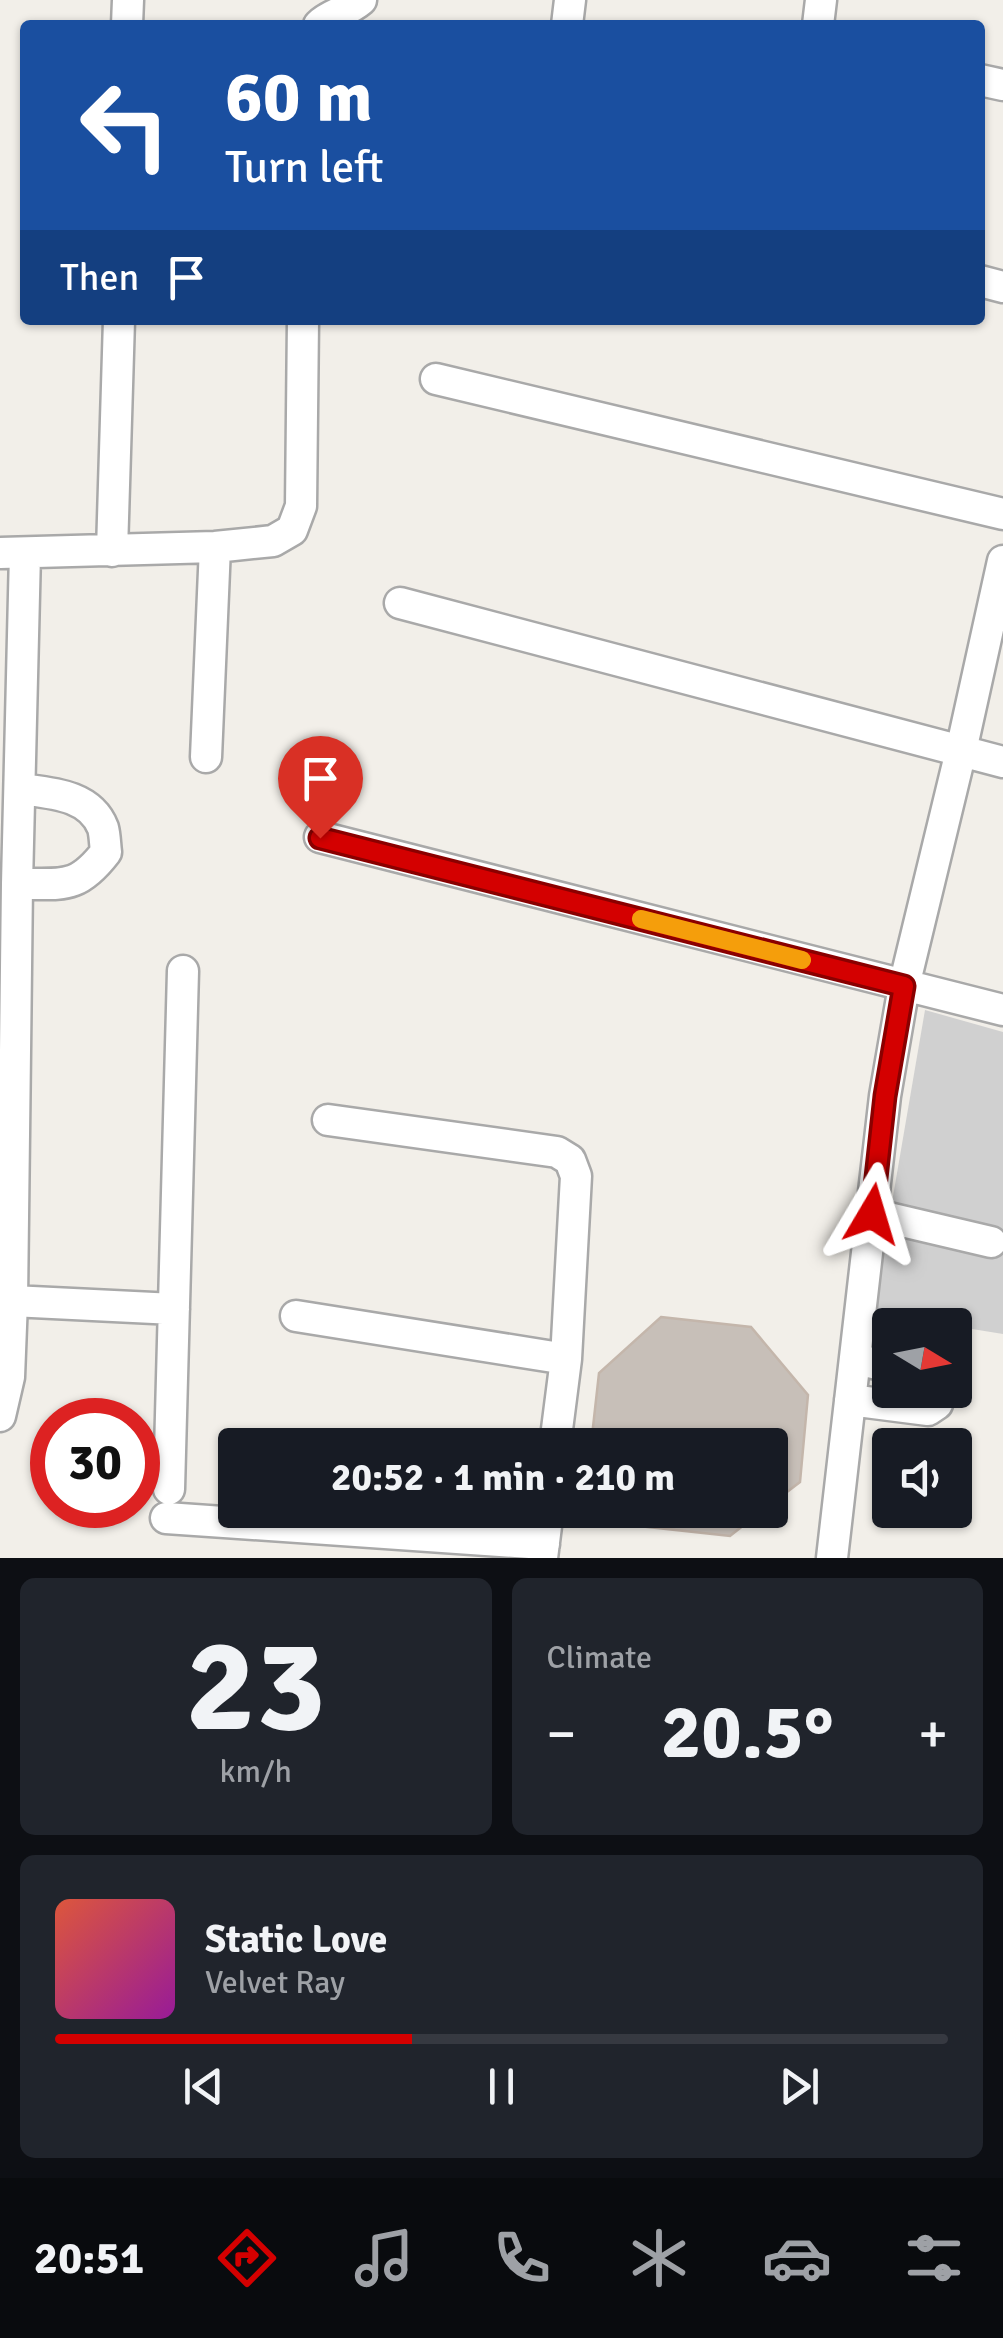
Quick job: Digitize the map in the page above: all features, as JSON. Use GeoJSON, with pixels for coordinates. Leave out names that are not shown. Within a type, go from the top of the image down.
{"type":"FeatureCollection","features":[{"type":"Feature","properties":{"kind":"street"},"geometry":{"type":"LineString","coordinates":[[326,20],[361,0]]}},
{"type":"Feature","properties":{"kind":"street"},"geometry":{"type":"LineString","coordinates":[[112,551],[119,325]]}},
{"type":"Feature","properties":{"kind":"street"},"geometry":{"type":"LineString","coordinates":[[0,1416],[8,1376],[12,1301],[20,790],[13,553],[215,547],[273,541],[292,530],[301,506],[303,325]]}},
{"type":"Feature","properties":{"kind":"street"},"geometry":{"type":"LineString","coordinates":[[436,378],[1003,514]]}},
{"type":"Feature","properties":{"kind":"street"},"geometry":{"type":"LineString","coordinates":[[206,757],[215,547]]}},
{"type":"Feature","properties":{"kind":"street"},"geometry":{"type":"LineString","coordinates":[[832,1558],[885,1096],[904,986],[1003,561]]}},
{"type":"Feature","properties":{"kind":"street"},"geometry":{"type":"LineString","coordinates":[[400,603],[1003,762]]}},
{"type":"Feature","properties":{"kind":"street"},"geometry":{"type":"LineString","coordinates":[[17,884],[72,883],[91,871],[106,852],[103,827],[89,809],[66,796],[20,790]]}},
{"type":"Feature","properties":{"kind":"street"},"geometry":{"type":"LineString","coordinates":[[320,838],[1003,1010]]}},
{"type":"Feature","properties":{"kind":"street"},"geometry":{"type":"LineString","coordinates":[[183,971],[168,1503],[543,1551]]}},
{"type":"Feature","properties":{"kind":"street"},"geometry":{"type":"LineString","coordinates":[[328,1120],[557,1152],[570,1160],[576,1176],[566,1359],[558,1428]]}},
{"type":"Feature","properties":{"kind":"street"},"geometry":{"type":"LineString","coordinates":[[872,1214],[992,1242]]}},
{"type":"Feature","properties":{"kind":"street"},"geometry":{"type":"LineString","coordinates":[[12,1301],[174,1308]]}},
{"type":"Feature","properties":{"kind":"street"},"geometry":{"type":"LineString","coordinates":[[296,1316],[566,1359]]}},
{"type":"Feature","properties":{"kind":"street"},"geometry":{"type":"LineString","coordinates":[[855,1359],[872,1362]]}},
{"type":"Feature","properties":{"kind":"street"},"geometry":{"type":"LineString","coordinates":[[850,1400],[872,1403]]}},
{"type":"Feature","properties":{"kind":"shaded area"},"geometry":{"type":"Polygon","coordinates":[[[925,1010],[1003,1032],[1003,1334],[972,1329],[972,1308],[874,1308],[925,1010]]]}},
{"type":"Feature","properties":{"kind":"building"},"geometry":{"type":"Polygon","coordinates":[[[661,1317],[751,1327],[808,1395],[800,1482],[788,1491],[788,1428],[593,1428],[599,1373],[661,1317]]]}},
{"type":"Feature","properties":{"kind":"building"},"geometry":{"type":"Polygon","coordinates":[[[657,1528],[740,1528],[730,1536],[657,1528]]]}},
{"type":"Feature","properties":{"kind":"slow traffic"},"geometry":{"type":"LineString","coordinates":[[641,919],[802,960]]}},
{"type":"Feature","properties":{"kind":"route"},"geometry":{"type":"LineString","coordinates":[[320,838],[904,986],[885,1096],[872,1214]]}}]}
